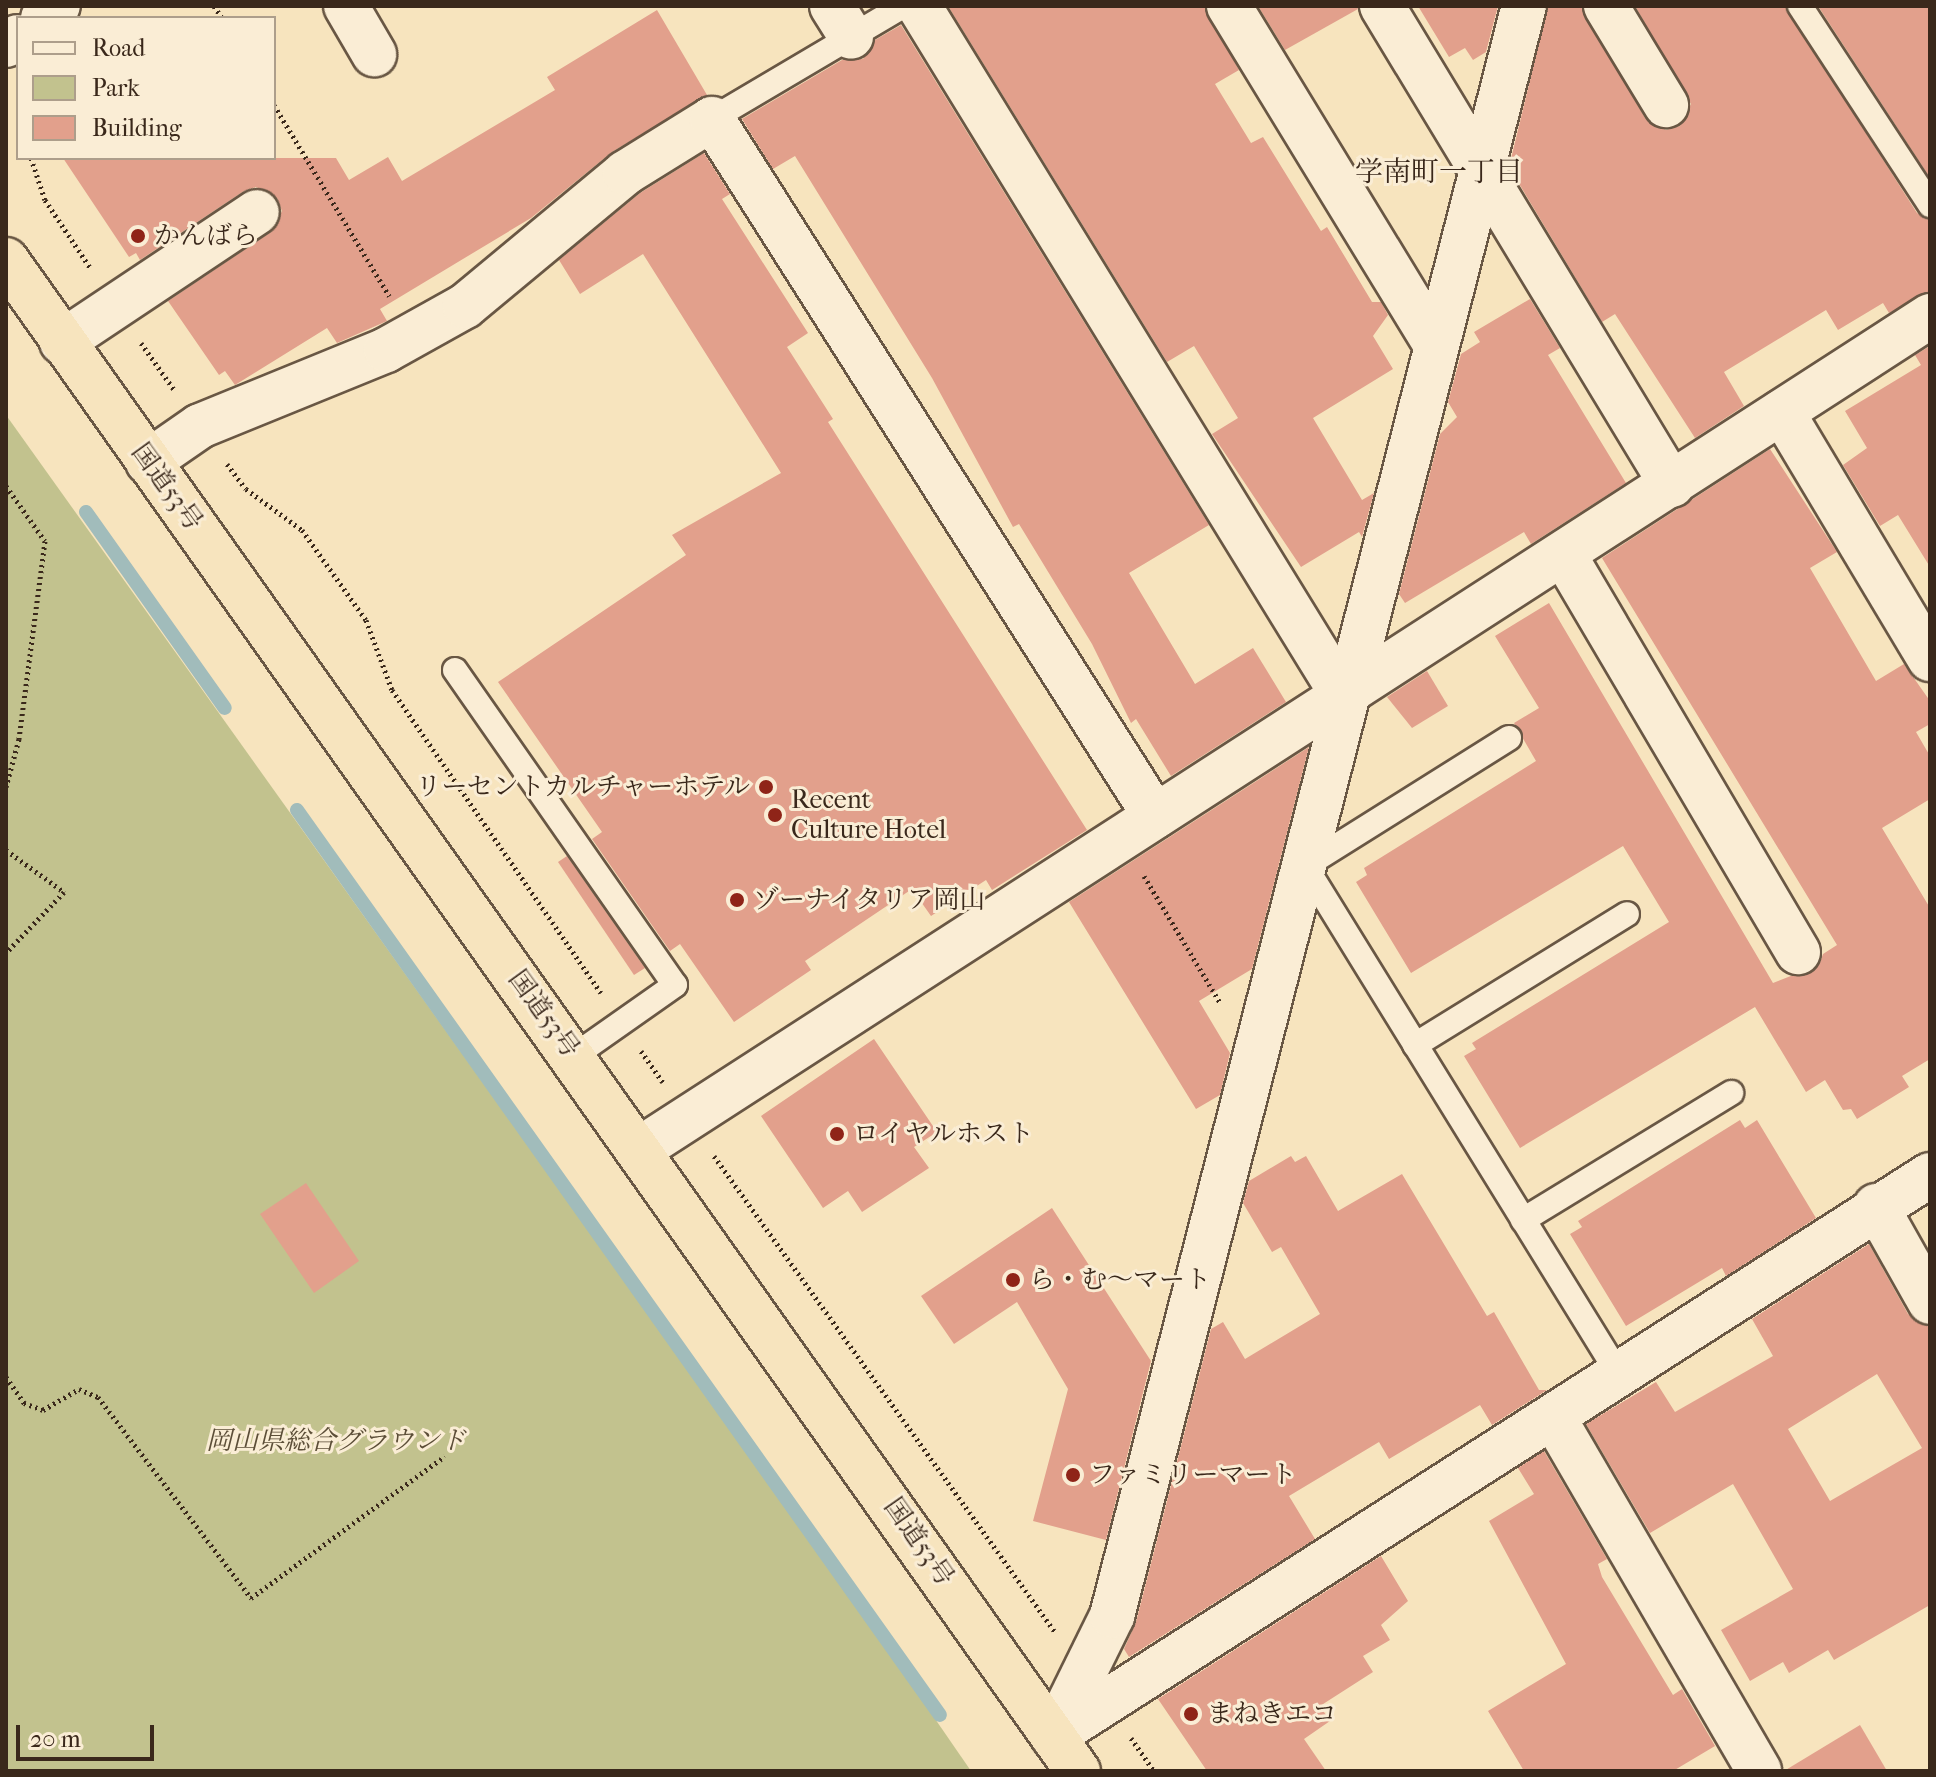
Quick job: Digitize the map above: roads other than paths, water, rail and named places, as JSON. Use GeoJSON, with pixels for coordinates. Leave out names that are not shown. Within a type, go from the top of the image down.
{"type":"FeatureCollection","features":[{"type":"Feature","properties":{"kind":"highway","name":"国道53号"},"geometry":{"type":"LineString","coordinates":[[6,260],[640,1149],[1078,1771]]}},
{"type":"Feature","properties":{"kind":"street"},"geometry":{"type":"LineString","coordinates":[[346,6],[374,54]]}},
{"type":"Feature","properties":{"kind":"street"},"geometry":{"type":"LineString","coordinates":[[919,6],[1345,699]]}},
{"type":"Feature","properties":{"kind":"street"},"geometry":{"type":"LineString","coordinates":[[1229,6],[1436,345]]}},
{"type":"Feature","properties":{"kind":"street"},"geometry":{"type":"LineString","coordinates":[[1382,6],[1672,485]]}},
{"type":"Feature","properties":{"kind":"street"},"geometry":{"type":"LineString","coordinates":[[1053,1736],[1112,1616],[1524,6]]}},
{"type":"Feature","properties":{"kind":"street"},"geometry":{"type":"LineString","coordinates":[[1606,6],[1666,105]]}},
{"type":"Feature","properties":{"kind":"street"},"geometry":{"type":"LineString","coordinates":[[148,462],[200,426],[413,335],[465,306],[625,173],[712,119],[1138,826]]}},
{"type":"Feature","properties":{"kind":"street"},"geometry":{"type":"LineString","coordinates":[[62,342],[257,212]]}},
{"type":"Feature","properties":{"kind":"street"},"geometry":{"type":"LineString","coordinates":[[640,1149],[1138,826],[1345,699],[1930,316]]}},
{"type":"Feature","properties":{"kind":"street"},"geometry":{"type":"LineString","coordinates":[[1782,412],[1930,659]]}},
{"type":"Feature","properties":{"kind":"street"},"geometry":{"type":"LineString","coordinates":[[1564,555],[1798,952]]}},
{"type":"Feature","properties":{"kind":"street"},"geometry":{"type":"LineString","coordinates":[[1053,1736],[1299,1574],[1555,1420],[1618,1373],[1883,1219],[1930,1175]]}},
{"type":"Feature","properties":{"kind":"street"},"geometry":{"type":"LineString","coordinates":[[1883,1219],[1930,1302]]}},
{"type":"Feature","properties":{"kind":"street"},"geometry":{"type":"LineString","coordinates":[[1555,1420],[1759,1771]]}},
{"type":"Feature","properties":{"kind":"lane"},"geometry":{"type":"LineString","coordinates":[[712,119],[842,22],[903,6]]}},
{"type":"Feature","properties":{"kind":"lane"},"geometry":{"type":"LineString","coordinates":[[1800,6],[1930,205]]}},
{"type":"Feature","properties":{"kind":"lane"},"geometry":{"type":"LineString","coordinates":[[455,670],[675,985],[574,1056]]}},
{"type":"Feature","properties":{"kind":"lane"},"geometry":{"type":"LineString","coordinates":[[1509,738],[1305,866],[1618,1373]]}},
{"type":"Feature","properties":{"kind":"lane"},"geometry":{"type":"LineString","coordinates":[[1415,1045],[1627,914]]}},
{"type":"Feature","properties":{"kind":"lane"},"geometry":{"type":"LineString","coordinates":[[1523,1220],[1731,1093]]}},
{"type":"Feature","properties":{"kind":"waterway"},"geometry":{"type":"LineString","coordinates":[[86,512],[225,708]]}},
{"type":"Feature","properties":{"kind":"waterway"},"geometry":{"type":"LineString","coordinates":[[297,810],[940,1715]]}},
{"type":"Feature","properties":{"kind":"place","name":"かんばら"},"geometry":{"type":"Point","coordinates":[138,236]}},
{"type":"Feature","properties":{"kind":"place","name":"リーセントカルチャーホテル"},"geometry":{"type":"Point","coordinates":[766,787]}},
{"type":"Feature","properties":{"kind":"place","name":"Recent Culture Hotel"},"geometry":{"type":"Point","coordinates":[775,815]}},
{"type":"Feature","properties":{"kind":"place","name":"ゾーナイタリア岡山"},"geometry":{"type":"Point","coordinates":[737,900]}},
{"type":"Feature","properties":{"kind":"place","name":"ロイヤルホスト"},"geometry":{"type":"Point","coordinates":[837,1134]}},
{"type":"Feature","properties":{"kind":"place","name":"ら・む〜マート"},"geometry":{"type":"Point","coordinates":[1013,1280]}},
{"type":"Feature","properties":{"kind":"place","name":"ファミリーマート"},"geometry":{"type":"Point","coordinates":[1073,1475]}},
{"type":"Feature","properties":{"kind":"place","name":"まねきエコ"},"geometry":{"type":"Point","coordinates":[1191,1714]}},
{"type":"Feature","properties":{"kind":"district","name":"学南町一丁目"},"geometry":{"type":"Point","coordinates":[1439,172]}},
{"type":"Feature","properties":{"kind":"park label","name":"岡山県総合グラウンド"},"geometry":{"type":"Point","coordinates":[336,1441]}}]}
